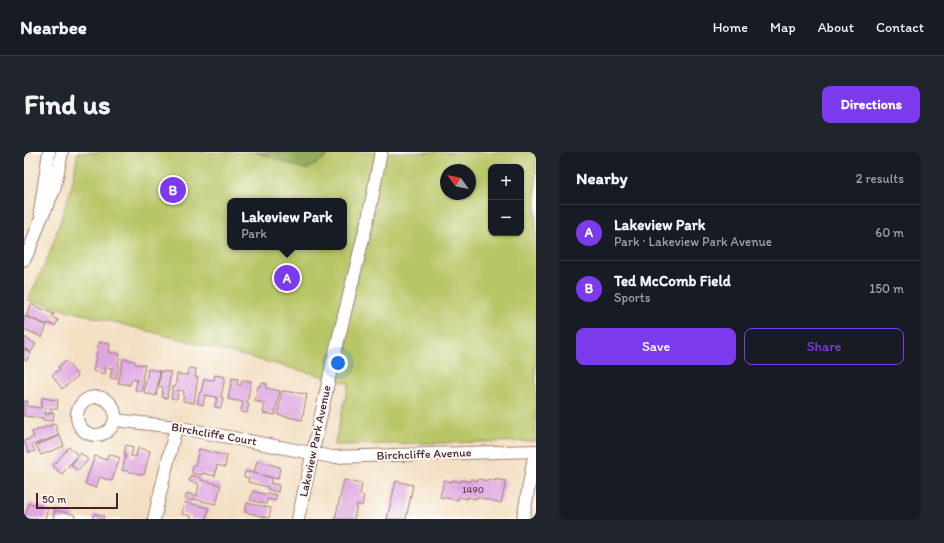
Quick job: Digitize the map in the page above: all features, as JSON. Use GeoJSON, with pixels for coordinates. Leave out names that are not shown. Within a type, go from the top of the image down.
{"type":"FeatureCollection","features":[{"type":"Feature","properties":{"kind":"street"},"geometry":{"type":"LineString","coordinates":[[40,221],[49,152]]}},
{"type":"Feature","properties":{"kind":"street"},"geometry":{"type":"LineString","coordinates":[[24,260],[54,190],[62,152]]}},
{"type":"Feature","properties":{"kind":"street","name":"Lakeview Park Avenue"},"geometry":{"type":"LineString","coordinates":[[298,519],[332,365],[369,214],[381,152]]}},
{"type":"Feature","properties":{"kind":"street","name":"Birchcliffe Court"},"geometry":{"type":"LineString","coordinates":[[115,420],[176,427],[295,449],[312,454]]}},
{"type":"Feature","properties":{"kind":"street"},"geometry":{"type":"LineString","coordinates":[[154,519],[176,427]]}},
{"type":"Feature","properties":{"kind":"street"},"geometry":{"type":"LineString","coordinates":[[523,519],[536,451]]}},
{"type":"Feature","properties":{"kind":"street","name":"Birchcliffe Avenue"},"geometry":{"type":"LineString","coordinates":[[312,454],[332,457],[536,451]]}},
{"type":"Feature","properties":{"kind":"green space"},"geometry":{"type":"Polygon","coordinates":[[[78,152],[536,152],[536,441],[334,445],[349,383],[28,300],[49,255],[71,189],[78,152]]]}},
{"type":"Feature","properties":{"kind":"green space"},"geometry":{"type":"Polygon","coordinates":[[[255,152],[333,152],[307,170],[255,152]]]}},
{"type":"Feature","properties":{"kind":"building"},"geometry":{"type":"Polygon","coordinates":[[[31,304],[54,314],[52,317],[58,320],[55,326],[48,323],[47,325],[26,316],[31,304]]]}},
{"type":"Feature","properties":{"kind":"building"},"geometry":{"type":"Polygon","coordinates":[[[24,316],[47,325],[42,337],[24,329],[24,316]]]}},
{"type":"Feature","properties":{"kind":"building"},"geometry":{"type":"Polygon","coordinates":[[[24,337],[36,344],[31,352],[24,348],[24,337]]]}},
{"type":"Feature","properties":{"kind":"building"},"geometry":{"type":"Polygon","coordinates":[[[99,342],[110,344],[109,352],[120,354],[116,379],[110,378],[112,368],[106,367],[105,374],[93,371],[99,342]]]}},
{"type":"Feature","properties":{"kind":"building"},"geometry":{"type":"Polygon","coordinates":[[[24,349],[31,353],[26,361],[24,360],[24,349]]]}},
{"type":"Feature","properties":{"kind":"building"},"geometry":{"type":"Polygon","coordinates":[[[123,359],[135,361],[135,364],[145,365],[142,380],[144,380],[142,391],[135,390],[137,380],[132,379],[130,385],[118,383],[123,359]]]}},
{"type":"Feature","properties":{"kind":"building"},"geometry":{"type":"Polygon","coordinates":[[[66,361],[78,376],[62,389],[52,375],[60,369],[58,367],[66,361]]]}},
{"type":"Feature","properties":{"kind":"building"},"geometry":{"type":"Polygon","coordinates":[[[189,368],[196,369],[195,377],[198,377],[194,403],[183,401],[184,391],[178,390],[177,399],[171,398],[173,387],[175,387],[177,374],[187,375],[189,368]]]}},
{"type":"Feature","properties":{"kind":"building"},"geometry":{"type":"Polygon","coordinates":[[[148,369],[160,371],[156,396],[144,393],[148,369]]]}},
{"type":"Feature","properties":{"kind":"building"},"geometry":{"type":"Polygon","coordinates":[[[161,371],[171,372],[167,398],[162,397],[163,387],[159,386],[161,371]]]}},
{"type":"Feature","properties":{"kind":"building"},"geometry":{"type":"Polygon","coordinates":[[[215,375],[225,377],[221,397],[223,397],[221,408],[215,407],[217,397],[205,395],[203,405],[197,403],[204,379],[214,380],[215,375]]]}},
{"type":"Feature","properties":{"kind":"building"},"geometry":{"type":"Polygon","coordinates":[[[232,378],[238,379],[237,385],[241,385],[242,380],[251,381],[247,403],[249,403],[247,413],[241,412],[243,402],[228,399],[232,378]]]}},
{"type":"Feature","properties":{"kind":"building"},"geometry":{"type":"Polygon","coordinates":[[[261,383],[267,384],[266,388],[280,391],[275,415],[263,413],[265,403],[255,401],[258,386],[261,386],[261,383]]]}},
{"type":"Feature","properties":{"kind":"building"},"geometry":{"type":"Polygon","coordinates":[[[282,391],[307,394],[302,420],[278,415],[282,391]]]}},
{"type":"Feature","properties":{"kind":"building"},"geometry":{"type":"Polygon","coordinates":[[[42,398],[58,400],[57,409],[45,408],[45,414],[50,414],[50,412],[54,413],[53,421],[43,420],[43,418],[24,416],[24,401],[28,401],[27,406],[41,408],[42,398]]]}},
{"type":"Feature","properties":{"kind":"building"},"geometry":{"type":"Polygon","coordinates":[[[55,424],[59,435],[32,445],[35,451],[29,453],[24,441],[34,437],[32,432],[55,424]]]}},
{"type":"Feature","properties":{"kind":"building"},"geometry":{"type":"Polygon","coordinates":[[[60,436],[64,446],[41,455],[36,445],[60,436]]]}},
{"type":"Feature","properties":{"kind":"building"},"geometry":{"type":"Polygon","coordinates":[[[126,445],[133,447],[131,456],[136,457],[138,448],[150,451],[144,475],[122,470],[126,455],[124,455],[126,445]]]}},
{"type":"Feature","properties":{"kind":"building"},"geometry":{"type":"Polygon","coordinates":[[[69,447],[78,455],[62,474],[53,466],[69,447]]]}},
{"type":"Feature","properties":{"kind":"building"},"geometry":{"type":"Polygon","coordinates":[[[199,449],[227,456],[225,467],[217,465],[215,476],[203,473],[202,475],[192,473],[193,465],[195,466],[199,449]]]}},
{"type":"Feature","properties":{"kind":"building"},"geometry":{"type":"Polygon","coordinates":[[[81,453],[88,460],[78,471],[71,465],[81,453]]]}},
{"type":"Feature","properties":{"kind":"building"},"geometry":{"type":"Polygon","coordinates":[[[109,454],[120,458],[112,481],[100,477],[96,488],[85,484],[95,456],[106,460],[109,454]]]}},
{"type":"Feature","properties":{"kind":"building"},"geometry":{"type":"Polygon","coordinates":[[[257,461],[280,467],[278,479],[254,473],[257,461]]]}},
{"type":"Feature","properties":{"kind":"building"},"geometry":{"type":"Polygon","coordinates":[[[245,471],[272,478],[270,483],[279,485],[278,492],[267,489],[268,487],[248,482],[249,478],[244,477],[245,471]]]}},
{"type":"Feature","properties":{"kind":"building"},"geometry":{"type":"Polygon","coordinates":[[[191,475],[201,478],[201,480],[221,485],[216,504],[193,499],[192,501],[185,499],[187,493],[197,496],[199,484],[189,481],[191,475]]]}},
{"type":"Feature","properties":{"kind":"building"},"geometry":{"type":"Polygon","coordinates":[[[470,479],[478,481],[479,479],[487,481],[488,479],[496,481],[496,479],[506,481],[501,503],[476,497],[476,499],[467,497],[467,499],[459,497],[458,500],[440,497],[444,480],[452,482],[452,480],[461,482],[461,480],[470,482],[470,479]]]}},
{"type":"Feature","properties":{"kind":"building"},"geometry":{"type":"Polygon","coordinates":[[[344,480],[362,484],[360,495],[364,496],[362,506],[357,504],[354,519],[335,519],[344,480]]]}},
{"type":"Feature","properties":{"kind":"building"},"geometry":{"type":"Polygon","coordinates":[[[396,481],[413,485],[406,519],[387,519],[396,481]]]}},
{"type":"Feature","properties":{"kind":"building"},"geometry":{"type":"Polygon","coordinates":[[[253,491],[267,495],[268,493],[277,495],[275,501],[267,499],[266,504],[250,500],[253,491]]]}},
{"type":"Feature","properties":{"kind":"building"},"geometry":{"type":"Polygon","coordinates":[[[184,502],[209,508],[206,519],[191,519],[191,516],[182,514],[184,502]]]}},
{"type":"Feature","properties":{"kind":"building"},"geometry":{"type":"Polygon","coordinates":[[[29,503],[48,508],[45,519],[24,519],[29,503]]]}},
{"type":"Feature","properties":{"kind":"building"},"geometry":{"type":"Polygon","coordinates":[[[247,503],[271,508],[269,518],[245,512],[247,503]]]}},
{"type":"Feature","properties":{"kind":"building"},"geometry":{"type":"Polygon","coordinates":[[[55,510],[75,515],[74,519],[53,519],[55,510]]]}},
{"type":"Feature","properties":{"kind":"building"},"geometry":{"type":"Polygon","coordinates":[[[94,514],[104,516],[103,519],[92,519],[94,514]]]}},
{"type":"Feature","properties":{"kind":"place","name":"Ted McComb Field"},"geometry":{"type":"Point","coordinates":[173,190]}},
{"type":"Feature","properties":{"kind":"place","name":"Lakeview Park"},"geometry":{"type":"Point","coordinates":[287,278]}}]}
